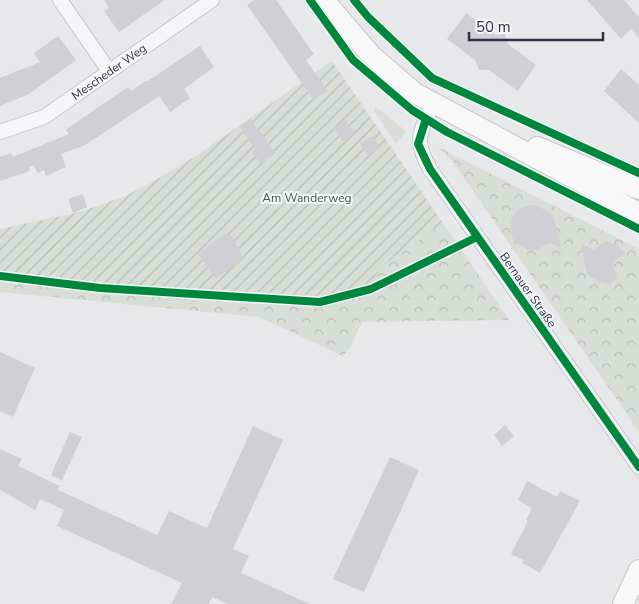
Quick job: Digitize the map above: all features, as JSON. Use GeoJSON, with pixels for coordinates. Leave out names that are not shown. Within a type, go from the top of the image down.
{"type":"FeatureCollection","features":[{"type":"Feature","properties":{"kind":"main road"},"geometry":{"type":"LineString","coordinates":[[324,0],[371,55],[415,93],[639,213]]}},
{"type":"Feature","properties":{"kind":"main road"},"geometry":{"type":"LineString","coordinates":[[438,106],[639,189]]}},
{"type":"Feature","properties":{"kind":"main road"},"geometry":{"type":"LineString","coordinates":[[625,604],[639,570]]}},
{"type":"Feature","properties":{"kind":"main road"},"geometry":{"type":"LineString","coordinates":[[625,604],[639,586]]}},
{"type":"Feature","properties":{"kind":"street"},"geometry":{"type":"LineString","coordinates":[[60,0],[110,71]]}},
{"type":"Feature","properties":{"kind":"street","name":"Mescheder Weg"},"geometry":{"type":"LineString","coordinates":[[0,132],[44,117],[212,0]]}},
{"type":"Feature","properties":{"kind":"street","name":"Bernauer Straße"},"geometry":{"type":"LineString","coordinates":[[438,106],[420,133],[418,144],[430,169],[639,468]]}},
{"type":"Feature","properties":{"kind":"green space","name":"Am Wanderweg"},"geometry":{"type":"Polygon","coordinates":[[[332,61],[443,223],[377,270],[378,276],[369,284],[331,295],[297,298],[93,283],[0,272],[0,229],[80,212],[123,197],[147,185],[193,158],[332,61]]]}},
{"type":"Feature","properties":{"kind":"green space"},"geometry":{"type":"Polygon","coordinates":[[[376,107],[406,131],[396,144],[375,112],[374,109],[376,107]]]}},
{"type":"Feature","properties":{"kind":"green space"},"geometry":{"type":"Polygon","coordinates":[[[438,147],[639,249],[639,432],[453,162],[438,147]]]}},
{"type":"Feature","properties":{"kind":"green space"},"geometry":{"type":"Polygon","coordinates":[[[443,223],[509,320],[362,322],[350,348],[343,356],[259,317],[0,292],[0,272],[93,283],[285,297],[331,295],[377,270],[443,223]]]}},
{"type":"Feature","properties":{"kind":"building"},"geometry":{"type":"Polygon","coordinates":[[[104,0],[165,0],[119,32],[104,11],[109,8],[104,0]]]}},
{"type":"Feature","properties":{"kind":"building"},"geometry":{"type":"Polygon","coordinates":[[[254,0],[276,0],[314,54],[306,60],[327,91],[314,100],[247,5],[254,0]]]}},
{"type":"Feature","properties":{"kind":"building"},"geometry":{"type":"Polygon","coordinates":[[[587,0],[624,0],[639,17],[639,38],[631,29],[621,39],[587,0]]]}},
{"type":"Feature","properties":{"kind":"building"},"geometry":{"type":"Polygon","coordinates":[[[466,13],[496,35],[505,34],[508,44],[536,65],[518,91],[489,70],[479,70],[475,60],[447,39],[466,13]]]}},
{"type":"Feature","properties":{"kind":"building"},"geometry":{"type":"Polygon","coordinates":[[[58,36],[76,60],[29,94],[0,106],[0,78],[40,62],[34,53],[58,36]]]}},
{"type":"Feature","properties":{"kind":"building"},"geometry":{"type":"Polygon","coordinates":[[[200,46],[214,67],[184,89],[190,98],[170,112],[159,96],[85,145],[61,154],[66,167],[46,176],[44,170],[38,173],[33,165],[29,167],[30,171],[0,181],[0,157],[11,153],[13,157],[69,134],[66,130],[72,125],[128,87],[131,91],[200,46]]]}},
{"type":"Feature","properties":{"kind":"building"},"geometry":{"type":"Polygon","coordinates":[[[621,69],[639,85],[639,123],[604,91],[621,69]]]}},
{"type":"Feature","properties":{"kind":"building"},"geometry":{"type":"Polygon","coordinates":[[[250,119],[276,153],[261,164],[252,152],[255,149],[239,126],[250,119]]]}},
{"type":"Feature","properties":{"kind":"building"},"geometry":{"type":"Polygon","coordinates":[[[345,120],[355,134],[343,142],[334,128],[345,120]]]}},
{"type":"Feature","properties":{"kind":"building"},"geometry":{"type":"Polygon","coordinates":[[[372,136],[381,147],[368,156],[360,144],[372,136]]]}},
{"type":"Feature","properties":{"kind":"building"},"geometry":{"type":"Polygon","coordinates":[[[83,194],[87,207],[73,213],[68,199],[83,194]]]}},
{"type":"Feature","properties":{"kind":"building"},"geometry":{"type":"Polygon","coordinates":[[[533,205],[548,211],[554,218],[561,248],[550,243],[536,250],[528,250],[516,243],[512,237],[511,221],[515,213],[524,206],[533,205]]]}},
{"type":"Feature","properties":{"kind":"building"},"geometry":{"type":"Polygon","coordinates":[[[225,233],[227,236],[230,234],[244,259],[216,279],[198,254],[225,233]]]}},
{"type":"Feature","properties":{"kind":"building"},"geometry":{"type":"Polygon","coordinates":[[[606,241],[618,246],[625,253],[613,262],[617,277],[610,284],[599,282],[587,274],[581,244],[594,250],[606,241]]]}},
{"type":"Feature","properties":{"kind":"building"},"geometry":{"type":"Polygon","coordinates":[[[0,352],[35,368],[13,417],[0,411],[0,352]]]}},
{"type":"Feature","properties":{"kind":"building"},"geometry":{"type":"Polygon","coordinates":[[[505,425],[514,436],[502,446],[494,435],[505,425]]]}},
{"type":"Feature","properties":{"kind":"building"},"geometry":{"type":"Polygon","coordinates":[[[253,426],[283,440],[233,549],[249,556],[241,573],[310,604],[228,604],[212,597],[209,604],[171,604],[182,583],[57,526],[64,510],[40,499],[35,510],[0,490],[0,449],[22,459],[18,466],[60,486],[58,490],[157,535],[169,511],[207,528],[253,426]]]}},
{"type":"Feature","properties":{"kind":"building"},"geometry":{"type":"Polygon","coordinates":[[[70,432],[82,437],[62,480],[51,475],[70,432]]]}},
{"type":"Feature","properties":{"kind":"building"},"geometry":{"type":"Polygon","coordinates":[[[390,457],[419,470],[364,592],[333,579],[390,457]]]}},
{"type":"Feature","properties":{"kind":"building"},"geometry":{"type":"Polygon","coordinates":[[[527,481],[557,497],[560,491],[580,501],[540,573],[522,563],[523,560],[511,554],[528,521],[526,520],[532,508],[518,500],[527,481]]]}},
{"type":"Feature","properties":{"kind":"cycle path"},"geometry":{"type":"LineString","coordinates":[[310,0],[353,60],[412,110],[447,132],[639,229]]}},
{"type":"Feature","properties":{"kind":"cycle path"},"geometry":{"type":"LineString","coordinates":[[354,0],[368,17],[432,78],[639,173]]}},
{"type":"Feature","properties":{"kind":"cycle path"},"geometry":{"type":"LineString","coordinates":[[426,119],[418,144],[430,169],[639,467]]}},
{"type":"Feature","properties":{"kind":"cycle path"},"geometry":{"type":"LineString","coordinates":[[0,276],[100,288],[320,302],[371,289],[477,237]]}}]}
